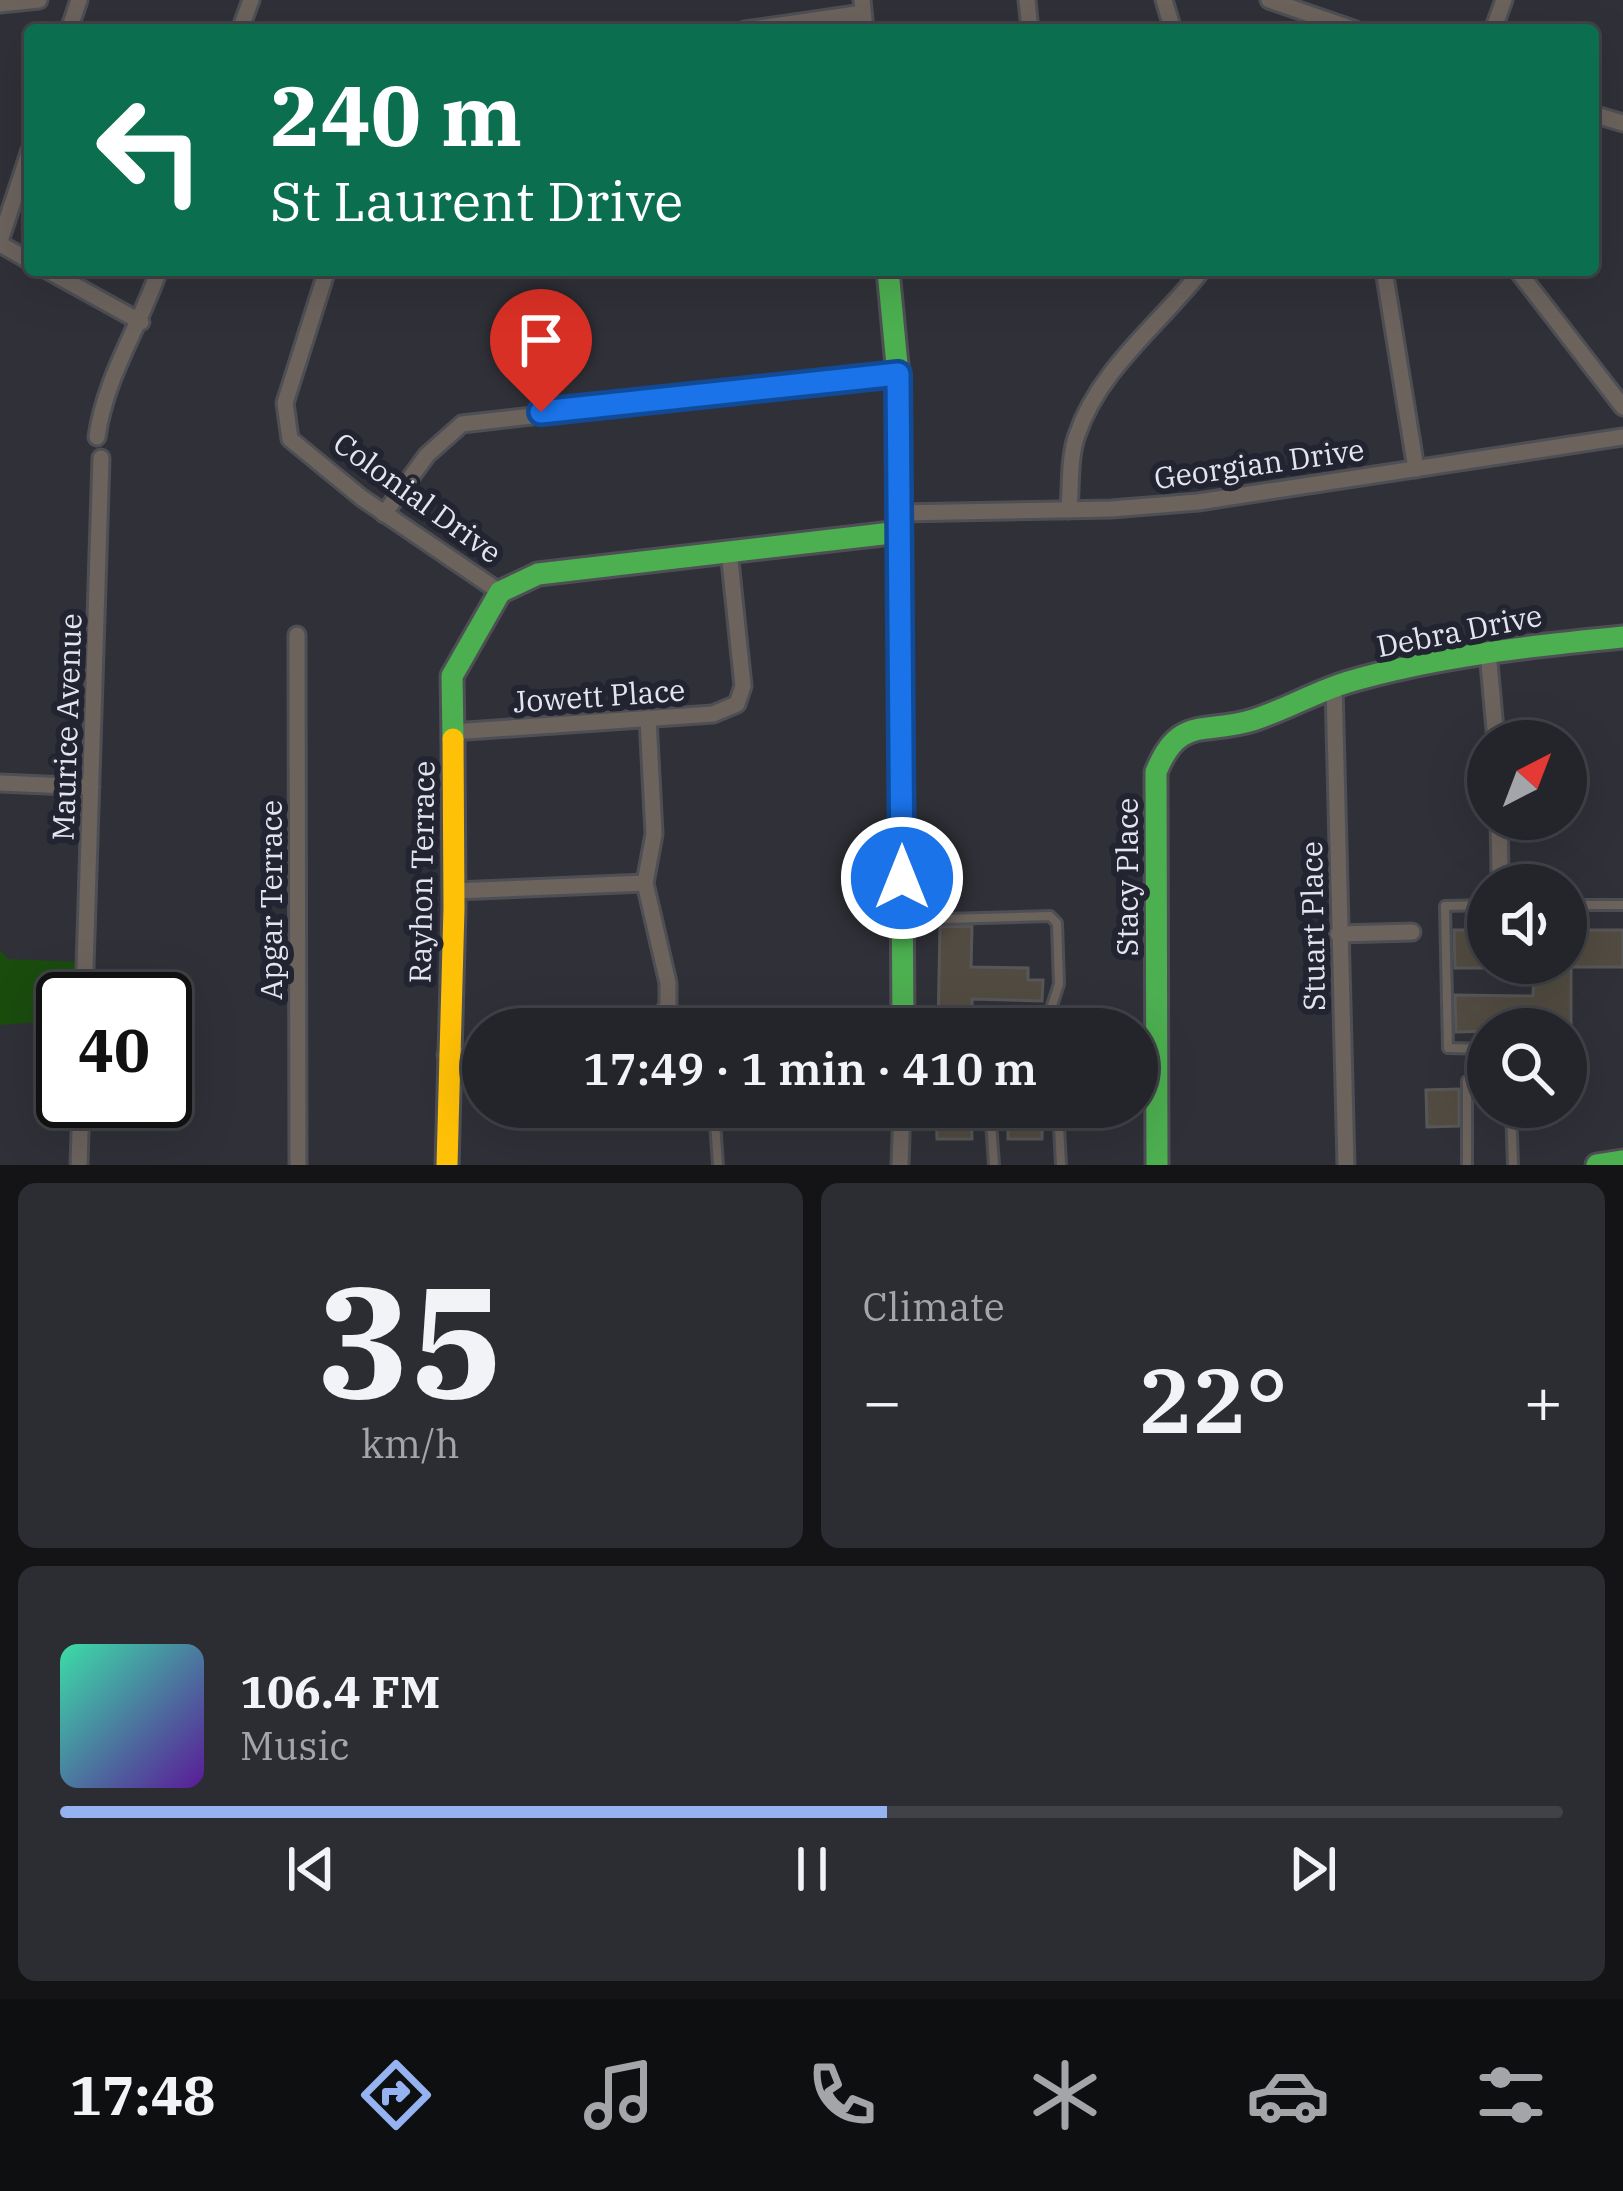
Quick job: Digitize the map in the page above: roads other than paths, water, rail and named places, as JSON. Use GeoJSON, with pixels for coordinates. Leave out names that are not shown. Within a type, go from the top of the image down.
{"type":"FeatureCollection","features":[{"type":"Feature","properties":{"kind":"street"},"geometry":{"type":"LineString","coordinates":[[0,4],[40,0]]}},
{"type":"Feature","properties":{"kind":"street"},"geometry":{"type":"LineString","coordinates":[[1270,0],[1339,24]]}},
{"type":"Feature","properties":{"kind":"street"},"geometry":{"type":"LineString","coordinates":[[789,24],[863,14]]}},
{"type":"Feature","properties":{"kind":"street"},"geometry":{"type":"LineString","coordinates":[[0,243],[24,168]]}},
{"type":"Feature","properties":{"kind":"street"},"geometry":{"type":"LineString","coordinates":[[58,276],[141,322]]}},
{"type":"Feature","properties":{"kind":"street"},"geometry":{"type":"LineString","coordinates":[[97,437],[105,394],[141,322],[157,276]]}},
{"type":"Feature","properties":{"kind":"street","name":"Colonial Drive"},"geometry":{"type":"LineString","coordinates":[[325,276],[285,403],[290,439],[384,514],[500,592],[538,574],[729,551],[900,523]]}},
{"type":"Feature","properties":{"kind":"street"},"geometry":{"type":"LineString","coordinates":[[889,276],[898,374],[903,1008]]}},
{"type":"Feature","properties":{"kind":"street"},"geometry":{"type":"LineString","coordinates":[[1069,510],[1074,441],[1083,419],[1114,371],[1197,276]]}},
{"type":"Feature","properties":{"kind":"street"},"geometry":{"type":"LineString","coordinates":[[1385,276],[1416,469]]}},
{"type":"Feature","properties":{"kind":"street"},"geometry":{"type":"LineString","coordinates":[[1523,276],[1623,407]]}},
{"type":"Feature","properties":{"kind":"street"},"geometry":{"type":"LineString","coordinates":[[384,514],[427,455],[462,424],[898,374]]}},
{"type":"Feature","properties":{"kind":"street","name":"Georgian Drive"},"geometry":{"type":"LineString","coordinates":[[900,523],[1198,502],[1623,437]]}},
{"type":"Feature","properties":{"kind":"street","name":"Maurice Avenue"},"geometry":{"type":"LineString","coordinates":[[85,972],[101,458]]}},
{"type":"Feature","properties":{"kind":"street","name":"Jowett Place"},"geometry":{"type":"LineString","coordinates":[[452,732],[725,711],[742,697],[729,551]]}},
{"type":"Feature","properties":{"kind":"street","name":"Rayhon Terrace"},"geometry":{"type":"LineString","coordinates":[[447,1165],[446,1055],[454,891],[452,676],[500,592]]}},
{"type":"Feature","properties":{"kind":"street","name":"Apgar Terrace"},"geometry":{"type":"LineString","coordinates":[[297,635],[298,1165]]}},
{"type":"Feature","properties":{"kind":"street","name":"Debra Drive"},"geometry":{"type":"LineString","coordinates":[[1309,694],[1488,652],[1623,637]]}},
{"type":"Feature","properties":{"kind":"street"},"geometry":{"type":"LineString","coordinates":[[1488,652],[1494,720]]}},
{"type":"Feature","properties":{"kind":"street","name":"Stuart Place"},"geometry":{"type":"LineString","coordinates":[[1334,686],[1346,1165]]}},
{"type":"Feature","properties":{"kind":"street","name":"Stacy Place"},"geometry":{"type":"LineString","coordinates":[[1157,1165],[1160,757],[1187,730],[1253,720],[1309,694]]}},
{"type":"Feature","properties":{"kind":"street"},"geometry":{"type":"LineString","coordinates":[[648,718],[654,834],[645,884],[668,983],[666,1008]]}},
{"type":"Feature","properties":{"kind":"street"},"geometry":{"type":"LineString","coordinates":[[0,783],[91,787]]}},
{"type":"Feature","properties":{"kind":"street"},"geometry":{"type":"LineString","coordinates":[[454,891],[645,884]]}},
{"type":"Feature","properties":{"kind":"street"},"geometry":{"type":"LineString","coordinates":[[1338,934],[1412,932]]}},
{"type":"Feature","properties":{"kind":"street"},"geometry":{"type":"LineString","coordinates":[[446,1055],[462,1055]]}},
{"type":"Feature","properties":{"kind":"street"},"geometry":{"type":"LineString","coordinates":[[79,1165],[80,1128]]}},
{"type":"Feature","properties":{"kind":"street"},"geometry":{"type":"LineString","coordinates":[[900,1165],[901,1128]]}},
{"type":"Feature","properties":{"kind":"street"},"geometry":{"type":"LineString","coordinates":[[1597,1165],[1623,1161]]}},
{"type":"Feature","properties":{"kind":"lane"},"geometry":{"type":"LineString","coordinates":[[1587,905],[1623,904]]}},
{"type":"Feature","properties":{"kind":"lane"},"geometry":{"type":"LineString","coordinates":[[1467,905],[1445,906],[1448,1048],[1467,1048]]}},
{"type":"Feature","properties":{"kind":"lane"},"geometry":{"type":"LineString","coordinates":[[902,920],[1050,916],[1057,923],[1058,984],[1051,1008]]}},
{"type":"Feature","properties":{"kind":"lane"},"geometry":{"type":"LineString","coordinates":[[715,1128],[718,1165]]}},
{"type":"Feature","properties":{"kind":"lane"},"geometry":{"type":"LineString","coordinates":[[991,1128],[994,1165]]}},
{"type":"Feature","properties":{"kind":"lane"},"geometry":{"type":"LineString","coordinates":[[1059,1128],[1061,1165]]}},
{"type":"Feature","properties":{"kind":"lane"},"geometry":{"type":"LineString","coordinates":[[1467,1128],[1467,1165]]}},
{"type":"Feature","properties":{"kind":"lane"},"geometry":{"type":"LineString","coordinates":[[1512,1128],[1513,1165]]}}]}
